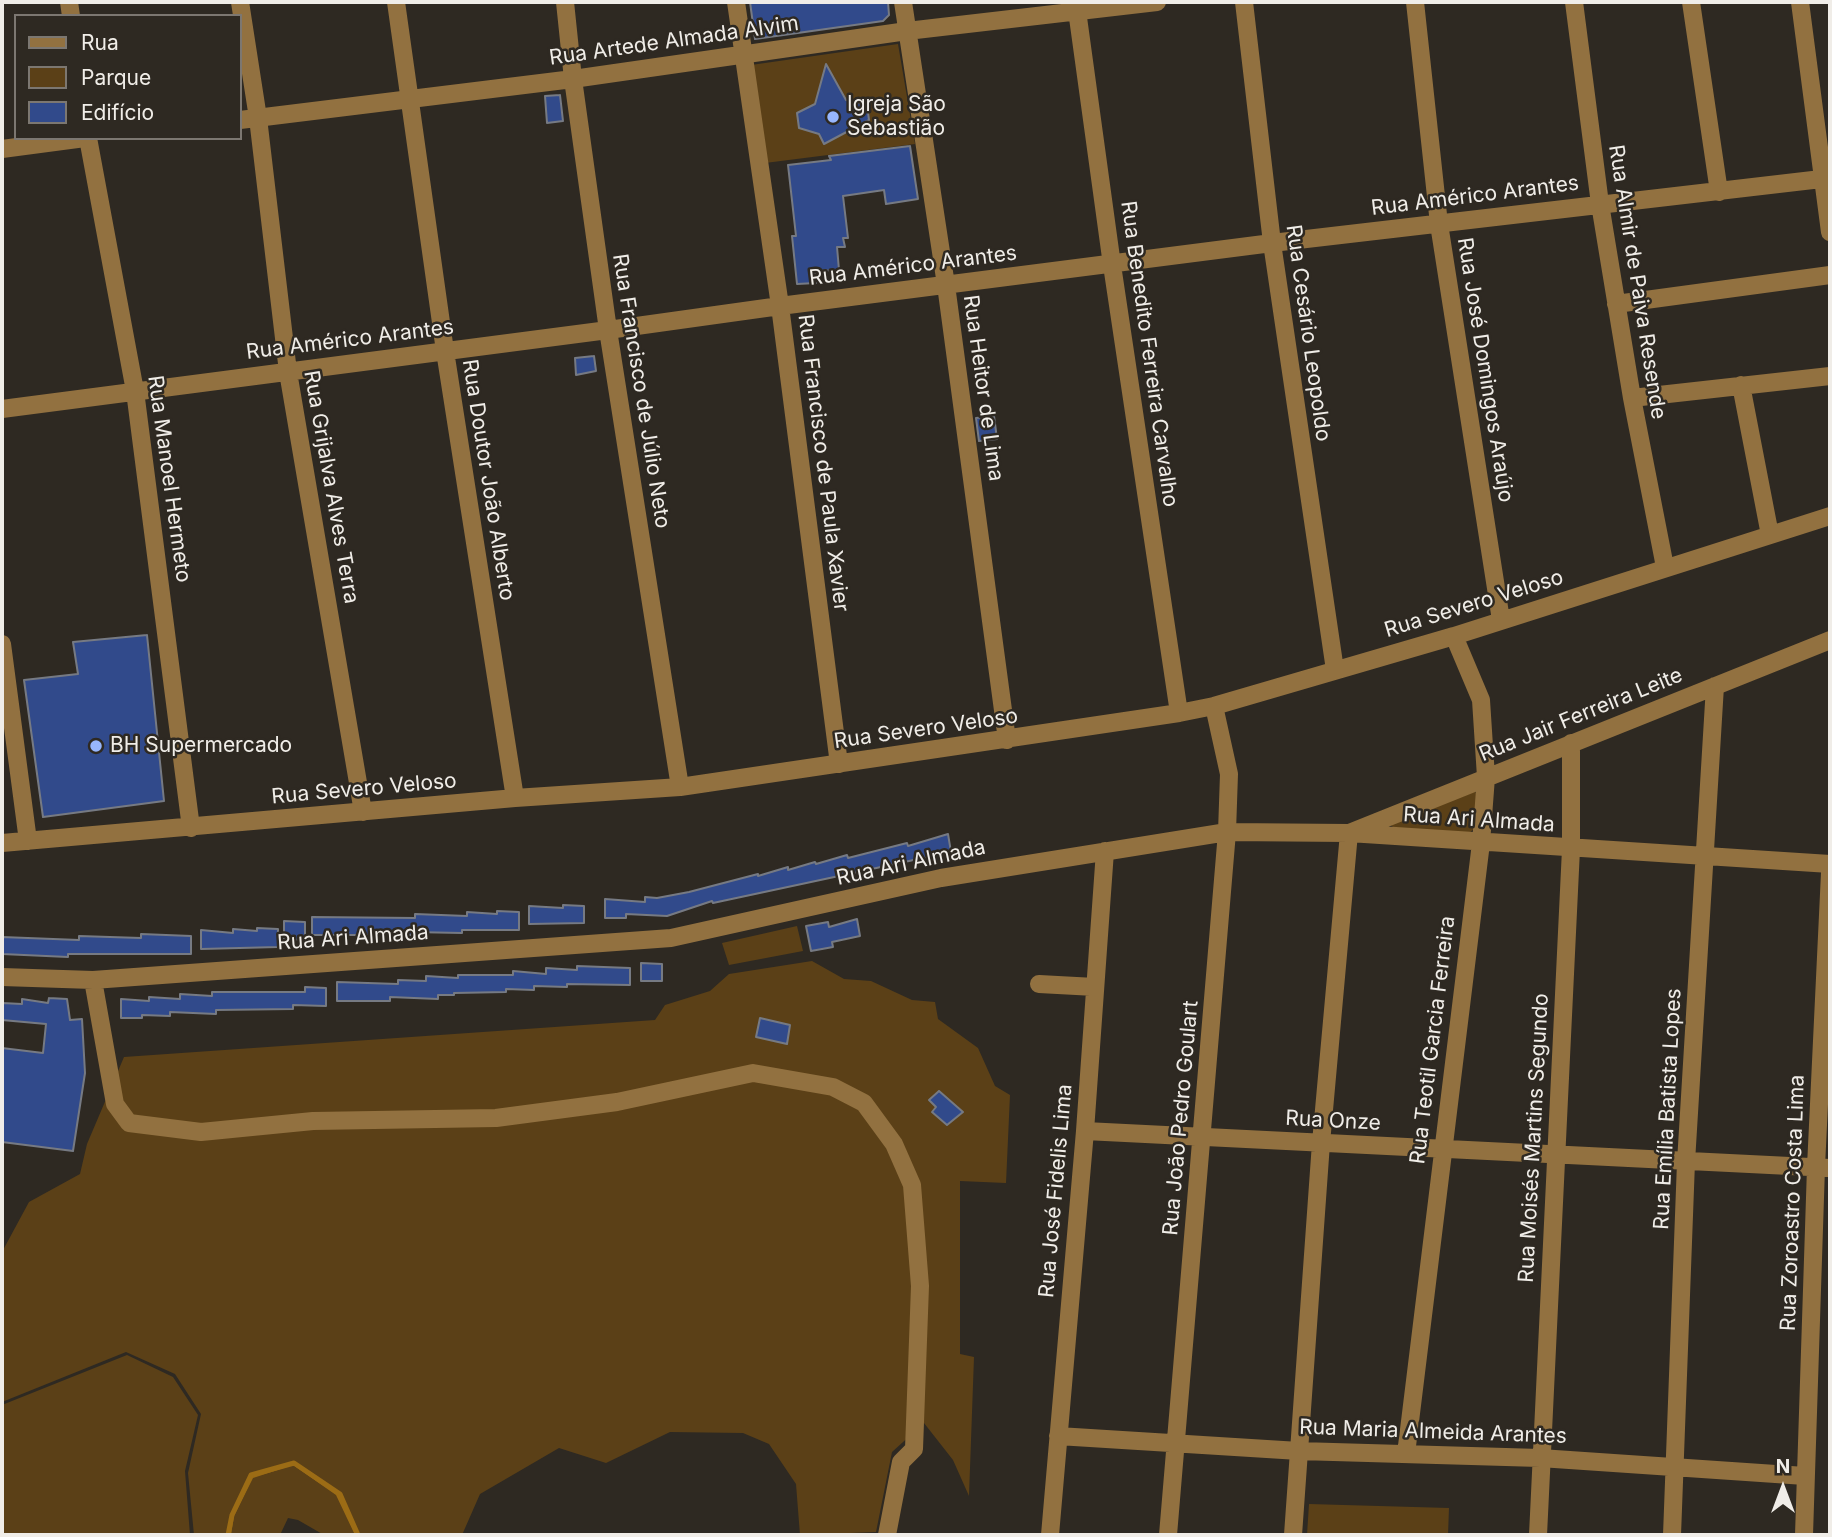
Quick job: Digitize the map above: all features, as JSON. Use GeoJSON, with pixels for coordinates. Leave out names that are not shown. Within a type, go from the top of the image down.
{"type":"FeatureCollection","features":[{"type":"Feature","properties":{"kind":"street","name":"Rua Doutor João Alberto"},"geometry":{"type":"LineString","coordinates":[[397,2],[445,351],[514,798]]}},
{"type":"Feature","properties":{"kind":"street","name":"Rua Francisco de Júlio Neto"},"geometry":{"type":"LineString","coordinates":[[565,2],[608,330],[680,787]]}},
{"type":"Feature","properties":{"kind":"street","name":"Rua Francisco de Paula Xavier"},"geometry":{"type":"LineString","coordinates":[[736,2],[839,764]]}},
{"type":"Feature","properties":{"kind":"street","name":"Rua Heitor de Lima"},"geometry":{"type":"LineString","coordinates":[[903,2],[946,285],[1007,740]]}},
{"type":"Feature","properties":{"kind":"street","name":"Rua Artede Almada Alvim"},"geometry":{"type":"LineString","coordinates":[[249,119],[573,79],[1077,7],[1157,2]]}},
{"type":"Feature","properties":{"kind":"street","name":"Rua Cesário Leopoldo"},"geometry":{"type":"LineString","coordinates":[[1244,2],[1272,243],[1335,670]]}},
{"type":"Feature","properties":{"kind":"street","name":"Rua José Domingos Araújo"},"geometry":{"type":"LineString","coordinates":[[1415,2],[1439,224],[1501,620]]}},
{"type":"Feature","properties":{"kind":"street","name":"Rua Almir de Paiva Resende"},"geometry":{"type":"LineString","coordinates":[[1574,2],[1616,304],[1665,567]]}},
{"type":"Feature","properties":{"kind":"street"},"geometry":{"type":"LineString","coordinates":[[1691,2],[1719,192]]}},
{"type":"Feature","properties":{"kind":"street"},"geometry":{"type":"LineString","coordinates":[[1800,2],[1827,179],[1830,232]]}},
{"type":"Feature","properties":{"kind":"street","name":"Rua Benedito Ferreira Carvalho"},"geometry":{"type":"LineString","coordinates":[[1077,7],[1112,264],[1179,713]]}},
{"type":"Feature","properties":{"kind":"street","name":"Rua Grijalva Alves Terra"},"geometry":{"type":"LineString","coordinates":[[242,28],[249,119],[288,372],[363,812]]}},
{"type":"Feature","properties":{"kind":"street"},"geometry":{"type":"LineString","coordinates":[[2,149],[72,140]]}},
{"type":"Feature","properties":{"kind":"street","name":"Rua Manoel Hermeto"},"geometry":{"type":"LineString","coordinates":[[87,140],[135,391],[191,828]]}},
{"type":"Feature","properties":{"kind":"street","name":"Rua Américo Arantes"},"geometry":{"type":"LineString","coordinates":[[2,409],[1272,243],[1827,179]]}},
{"type":"Feature","properties":{"kind":"street"},"geometry":{"type":"LineString","coordinates":[[1616,304],[1830,275]]}},
{"type":"Feature","properties":{"kind":"street"},"geometry":{"type":"LineString","coordinates":[[1632,398],[1830,376]]}},
{"type":"Feature","properties":{"kind":"street"},"geometry":{"type":"LineString","coordinates":[[1741,386],[1770,535]]}},
{"type":"Feature","properties":{"kind":"street","name":"Rua Severo Veloso"},"geometry":{"type":"LineString","coordinates":[[2,843],[514,798],[680,787],[1179,713],[1214,706],[1454,636],[1830,516]]}},
{"type":"Feature","properties":{"kind":"street","name":"Rua Teotil Garcia Ferreira"},"geometry":{"type":"LineString","coordinates":[[1406,1454],[1486,776],[1481,700],[1454,636]]}},
{"type":"Feature","properties":{"kind":"street","name":"Rua Jair Ferreira Leite"},"geometry":{"type":"LineString","coordinates":[[1349,833],[1830,640]]}},
{"type":"Feature","properties":{"kind":"street"},"geometry":{"type":"LineString","coordinates":[[2,644],[28,841]]}},
{"type":"Feature","properties":{"kind":"street","name":"Rua Emília Batista Lopes"},"geometry":{"type":"LineString","coordinates":[[1672,1535],[1686,1162],[1715,687]]}},
{"type":"Feature","properties":{"kind":"street","name":"Rua João Pedro Goulart"},"geometry":{"type":"LineString","coordinates":[[1168,1535],[1227,832],[1228,774],[1214,706]]}},
{"type":"Feature","properties":{"kind":"street","name":"Rua Moisés Martins Segundo"},"geometry":{"type":"LineString","coordinates":[[1538,1535],[1571,849],[1571,743]]}},
{"type":"Feature","properties":{"kind":"street","name":"Rua Ari Almada"},"geometry":{"type":"LineString","coordinates":[[2,977],[93,980],[671,938],[941,878],[1227,832],[1349,833],[1830,864]]}},
{"type":"Feature","properties":{"kind":"street"},"geometry":{"type":"LineString","coordinates":[[1293,1535],[1321,1143],[1349,833]]}},
{"type":"Feature","properties":{"kind":"street","name":"Rua José Fidelis Lima"},"geometry":{"type":"LineString","coordinates":[[1050,1535],[1105,850]]}},
{"type":"Feature","properties":{"kind":"street","name":"Rua Zoroastro Costa Lima"},"geometry":{"type":"LineString","coordinates":[[1804,1535],[1823,1168],[1830,873]]}},
{"type":"Feature","properties":{"kind":"street"},"geometry":{"type":"LineString","coordinates":[[93,980],[116,1104],[130,1123],[201,1132],[313,1121],[496,1118],[617,1102],[753,1073],[833,1087],[864,1103],[894,1144],[912,1185],[920,1286],[914,1449],[901,1462],[887,1535]]}},
{"type":"Feature","properties":{"kind":"street"},"geometry":{"type":"LineString","coordinates":[[1039,984],[1095,987]]}},
{"type":"Feature","properties":{"kind":"street","name":"Rua Onze"},"geometry":{"type":"LineString","coordinates":[[1084,1131],[1823,1168]]}},
{"type":"Feature","properties":{"kind":"street","name":"Rua Maria Almeida Arantes"},"geometry":{"type":"LineString","coordinates":[[1058,1436],[1177,1441],[1298,1451],[1675,1465],[1805,1476]]}},
{"type":"Feature","properties":{"kind":"green space"},"geometry":{"type":"Polygon","coordinates":[[[898,44],[915,144],[765,163],[751,65],[898,44]]]}},
{"type":"Feature","properties":{"kind":"green space"},"geometry":{"type":"Polygon","coordinates":[[[1469,788],[1478,794],[1475,828],[1468,834],[1395,829],[1390,824],[1469,788]]]}},
{"type":"Feature","properties":{"kind":"green space"},"geometry":{"type":"Polygon","coordinates":[[[797,926],[803,951],[729,965],[722,943],[797,926]]]}},
{"type":"Feature","properties":{"kind":"green space"},"geometry":{"type":"Polygon","coordinates":[[[812,961],[844,979],[871,981],[912,1000],[935,1002],[938,1019],[978,1048],[995,1086],[1010,1095],[1006,1183],[960,1181],[960,1354],[974,1357],[969,1496],[953,1460],[924,1423],[892,1452],[876,1532],[800,1535],[796,1484],[769,1444],[743,1433],[670,1432],[606,1463],[559,1448],[480,1494],[462,1535],[324,1535],[298,1520],[288,1518],[280,1535],[194,1535],[188,1473],[201,1414],[175,1374],[126,1352],[2,1402],[2,1252],[29,1202],[80,1174],[87,1144],[124,1057],[655,1020],[665,1005],[710,991],[729,974],[812,961]]]}},
{"type":"Feature","properties":{"kind":"green space"},"geometry":{"type":"Polygon","coordinates":[[[127,1355],[173,1377],[198,1415],[185,1471],[190,1535],[2,1535],[2,1405],[127,1355]]]}},
{"type":"Feature","properties":{"kind":"green space"},"geometry":{"type":"Polygon","coordinates":[[[1309,1504],[1449,1508],[1448,1535],[1307,1535],[1309,1504]]]}},
{"type":"Feature","properties":{"kind":"shaded area"},"geometry":{"type":"Polygon","coordinates":[[[294,1463],[340,1494],[358,1535],[355,1535],[336,1495],[293,1465],[253,1478],[234,1516],[231,1535],[228,1535],[232,1515],[251,1476],[294,1463]]]}},
{"type":"Feature","properties":{"kind":"building"},"geometry":{"type":"Polygon","coordinates":[[[750,2],[888,2],[889,15],[883,21],[755,39],[750,2]]]}},
{"type":"Feature","properties":{"kind":"building","name":"Igreja São Sebastião"},"geometry":{"type":"Polygon","coordinates":[[[826,64],[846,100],[867,105],[869,120],[824,144],[819,134],[799,128],[797,113],[815,104],[826,64]]]}},
{"type":"Feature","properties":{"kind":"building"},"geometry":{"type":"Polygon","coordinates":[[[560,95],[563,121],[547,123],[545,96],[560,95]]]}},
{"type":"Feature","properties":{"kind":"building"},"geometry":{"type":"Polygon","coordinates":[[[910,146],[918,199],[886,204],[884,190],[843,196],[848,238],[843,238],[845,247],[837,247],[839,270],[814,271],[816,283],[797,284],[792,236],[796,236],[788,165],[831,160],[829,156],[910,146]]]}},
{"type":"Feature","properties":{"kind":"building"},"geometry":{"type":"Polygon","coordinates":[[[594,356],[596,371],[576,375],[575,358],[594,356]]]}},
{"type":"Feature","properties":{"kind":"building"},"geometry":{"type":"Polygon","coordinates":[[[994,416],[997,439],[979,441],[976,418],[994,416]]]}},
{"type":"Feature","properties":{"kind":"building","name":"BH Supermercado"},"geometry":{"type":"Polygon","coordinates":[[[147,635],[164,801],[43,817],[24,680],[78,674],[73,642],[147,635]]]}},
{"type":"Feature","properties":{"kind":"building"},"geometry":{"type":"Polygon","coordinates":[[[948,834],[951,852],[713,903],[712,901],[667,916],[626,914],[626,918],[605,918],[605,899],[645,902],[645,897],[657,898],[689,892],[788,867],[788,870],[847,855],[848,858],[907,843],[908,846],[948,834]]]}},
{"type":"Feature","properties":{"kind":"building"},"geometry":{"type":"Polygon","coordinates":[[[563,905],[584,906],[584,923],[529,924],[529,906],[563,908],[563,905]]]}},
{"type":"Feature","properties":{"kind":"building"},"geometry":{"type":"Polygon","coordinates":[[[497,911],[519,912],[519,930],[412,932],[412,935],[312,935],[312,917],[415,918],[415,914],[467,916],[467,912],[497,914],[497,911]]]}},
{"type":"Feature","properties":{"kind":"building"},"geometry":{"type":"Polygon","coordinates":[[[857,919],[860,936],[832,942],[833,947],[811,951],[806,926],[828,922],[829,927],[857,919]]]}},
{"type":"Feature","properties":{"kind":"building"},"geometry":{"type":"Polygon","coordinates":[[[284,921],[305,922],[305,940],[284,939],[284,921]]]}},
{"type":"Feature","properties":{"kind":"building"},"geometry":{"type":"Polygon","coordinates":[[[257,928],[278,929],[278,947],[201,949],[201,930],[233,933],[233,929],[257,931],[257,928]]]}},
{"type":"Feature","properties":{"kind":"building"},"geometry":{"type":"Polygon","coordinates":[[[141,934],[191,936],[191,954],[68,954],[68,957],[2,954],[2,937],[79,940],[79,936],[141,938],[141,934]]]}},
{"type":"Feature","properties":{"kind":"building"},"geometry":{"type":"Polygon","coordinates":[[[641,963],[662,964],[662,981],[641,981],[641,963]]]}},
{"type":"Feature","properties":{"kind":"building"},"geometry":{"type":"Polygon","coordinates":[[[577,966],[630,968],[630,985],[567,984],[567,987],[534,986],[534,990],[454,993],[438,995],[438,999],[390,997],[390,1001],[337,1001],[337,982],[398,984],[398,980],[426,981],[426,976],[458,978],[458,975],[513,975],[513,971],[546,974],[546,968],[577,970],[577,966]]]}},
{"type":"Feature","properties":{"kind":"building"},"geometry":{"type":"Polygon","coordinates":[[[305,987],[326,988],[326,1006],[293,1005],[293,1009],[216,1010],[216,1014],[170,1012],[170,1016],[142,1015],[142,1018],[121,1018],[121,999],[180,999],[180,994],[212,996],[212,992],[305,992],[305,987]]]}},
{"type":"Feature","properties":{"kind":"building"},"geometry":{"type":"Polygon","coordinates":[[[49,998],[67,999],[70,1020],[82,1019],[85,1073],[73,1151],[2,1142],[2,1048],[43,1053],[46,1024],[2,1020],[2,1003],[22,1004],[22,999],[48,1003],[49,998]]]}},
{"type":"Feature","properties":{"kind":"building"},"geometry":{"type":"Polygon","coordinates":[[[760,1018],[790,1025],[787,1044],[756,1037],[760,1018]]]}},
{"type":"Feature","properties":{"kind":"building"},"geometry":{"type":"Polygon","coordinates":[[[939,1091],[963,1112],[947,1125],[932,1112],[936,1107],[929,1100],[939,1091]]]}},
{"type":"Feature","properties":{"kind":"waterway"},"geometry":{"type":"LineString","coordinates":[[228,1535],[232,1515],[251,1475],[294,1463],[340,1494],[358,1535]]}},
{"type":"Feature","properties":{"kind":"place","name":"Igreja São Sebastião"},"geometry":{"type":"Point","coordinates":[833,117]}},
{"type":"Feature","properties":{"kind":"place","name":"BH Supermercado"},"geometry":{"type":"Point","coordinates":[96,746]}}]}
